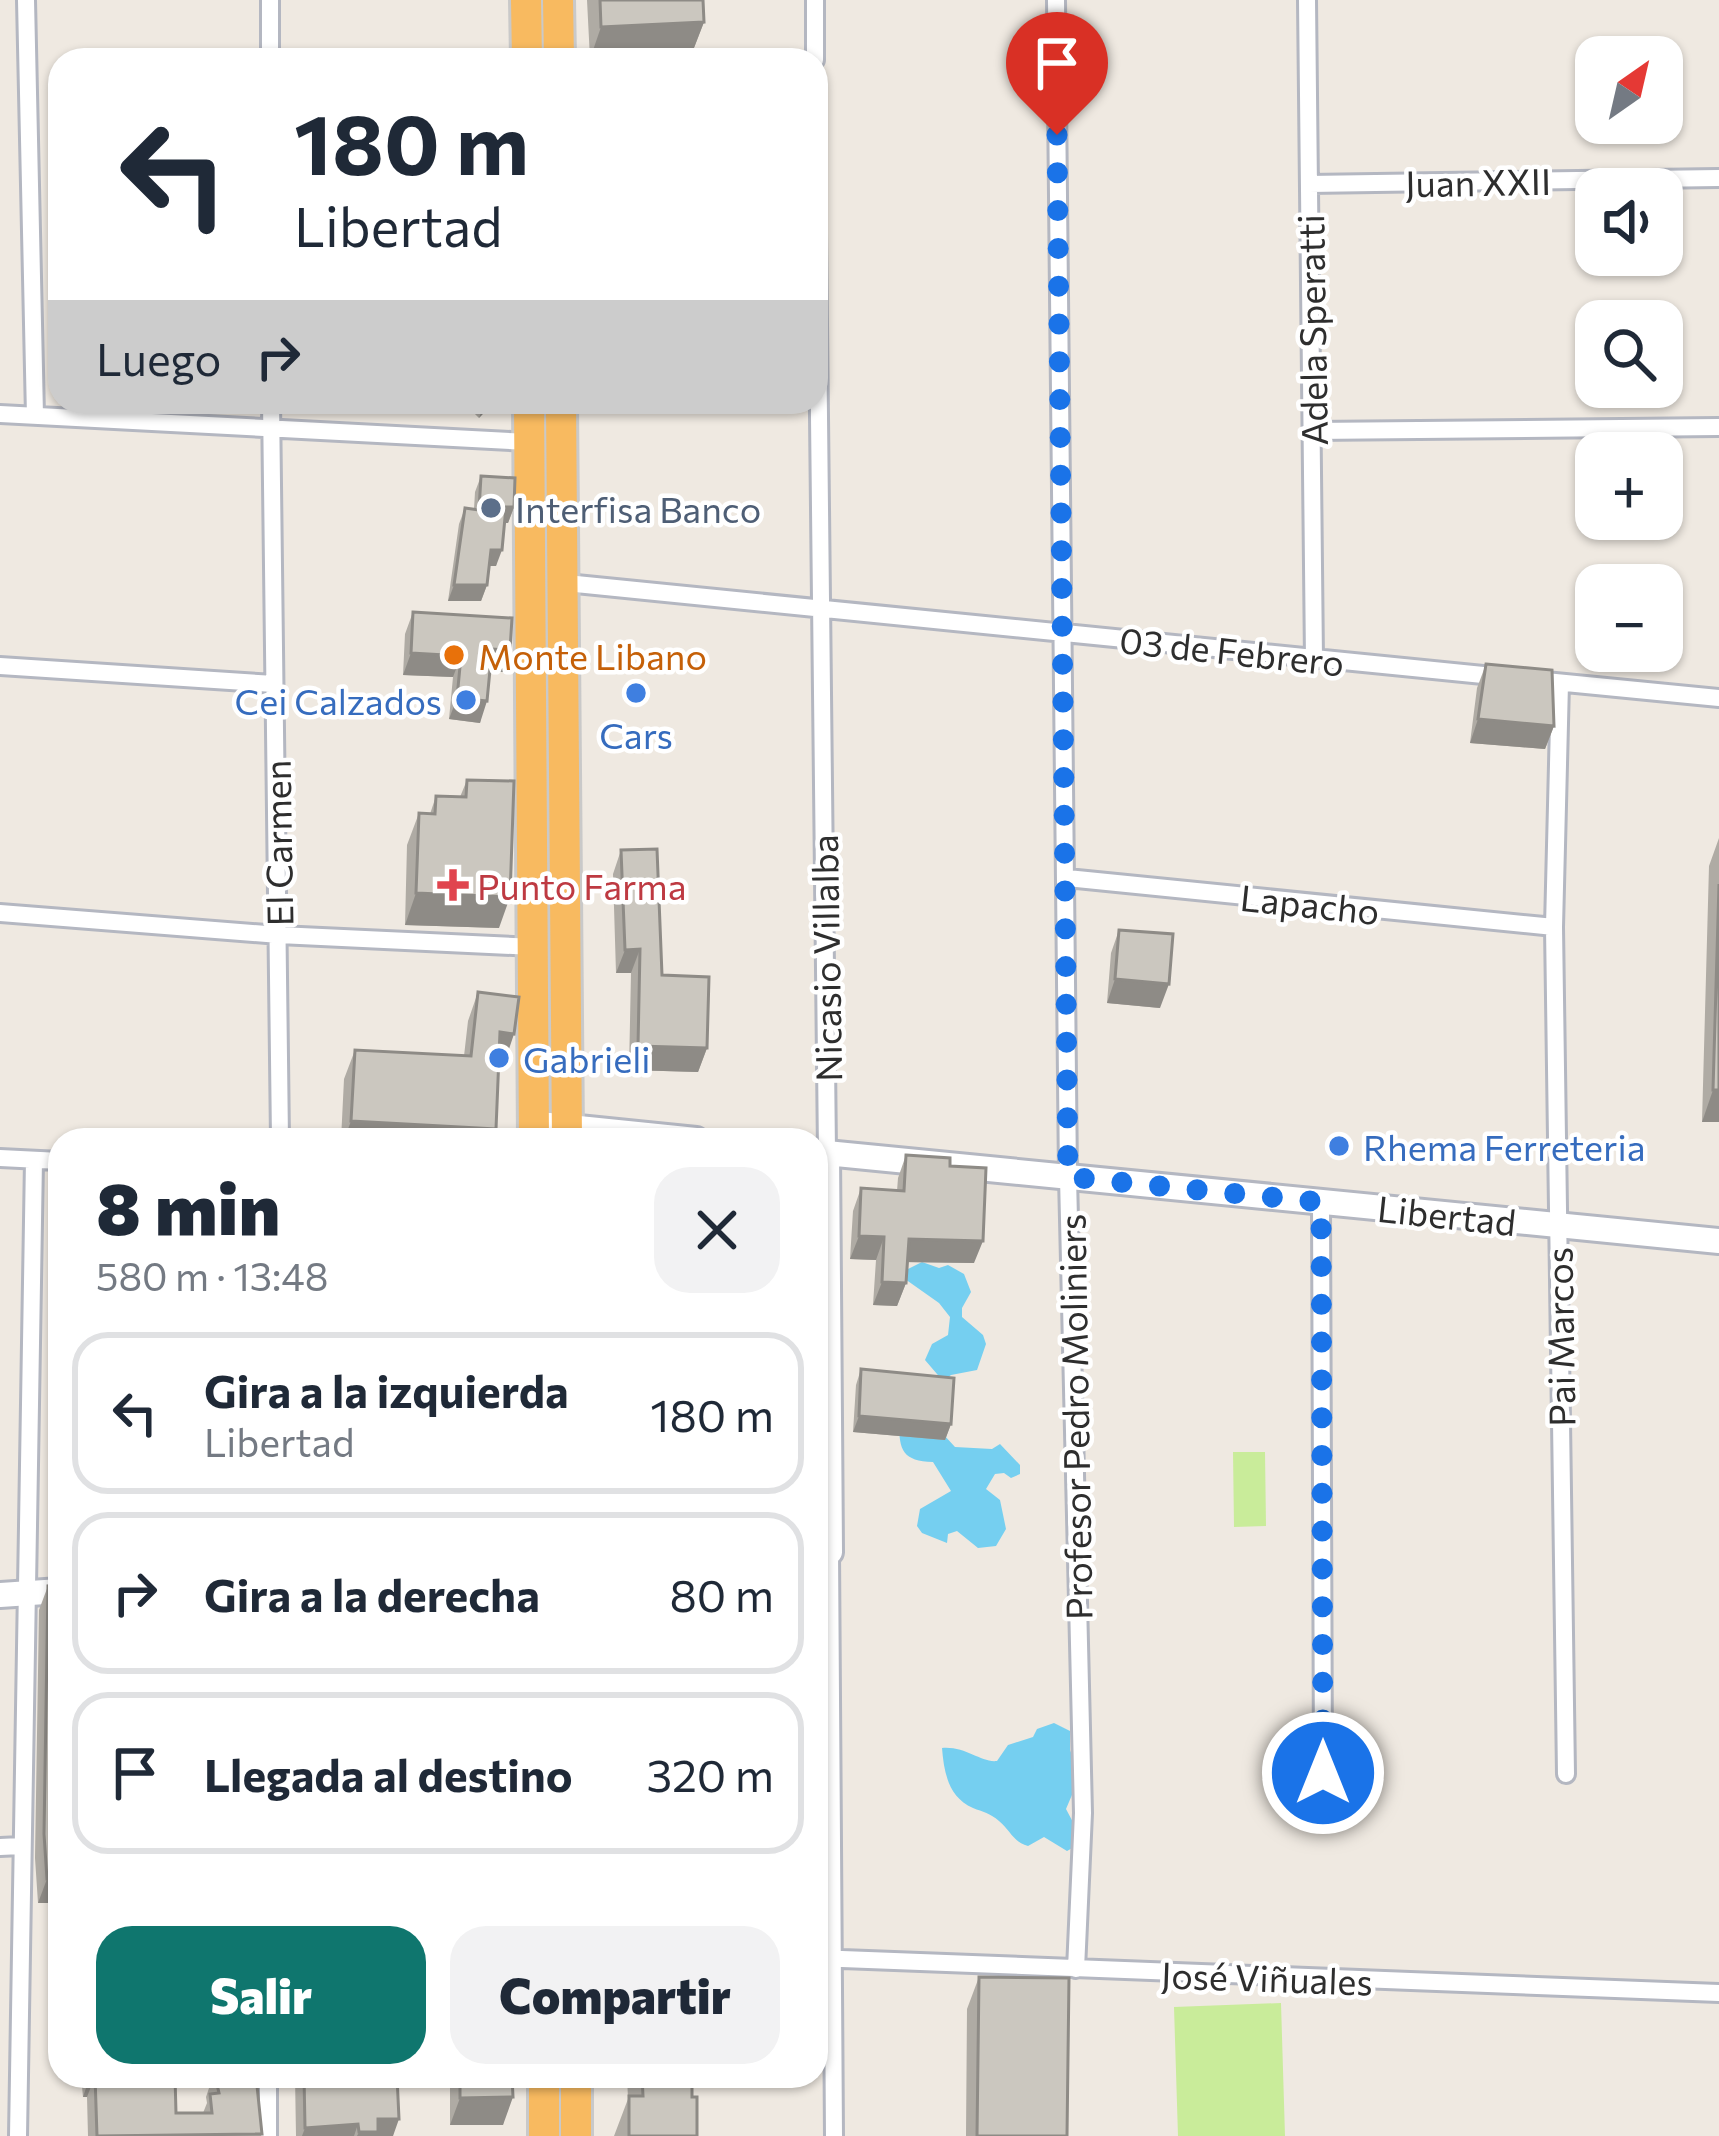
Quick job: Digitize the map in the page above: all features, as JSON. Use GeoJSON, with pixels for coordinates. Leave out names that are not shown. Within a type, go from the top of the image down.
{"type":"FeatureCollection","features":[{"type":"Feature","properties":{"kind":"highway"},"geometry":{"type":"LineString","coordinates":[[526,0],[526,48]]}},
{"type":"Feature","properties":{"kind":"highway"},"geometry":{"type":"LineString","coordinates":[[558,0],[559,48]]}},
{"type":"Feature","properties":{"kind":"highway"},"geometry":{"type":"LineString","coordinates":[[529,414],[534,1128]]}},
{"type":"Feature","properties":{"kind":"highway"},"geometry":{"type":"LineString","coordinates":[[561,414],[567,1128]]}},
{"type":"Feature","properties":{"kind":"highway"},"geometry":{"type":"LineString","coordinates":[[544,2088],[544,2136]]}},
{"type":"Feature","properties":{"kind":"highway"},"geometry":{"type":"LineString","coordinates":[[576,2088],[576,2136]]}},
{"type":"Feature","properties":{"kind":"main road","name":"Libertad"},"geometry":{"type":"LineString","coordinates":[[828,1153],[1719,1241]]}},
{"type":"Feature","properties":{"kind":"main road"},"geometry":{"type":"LineString","coordinates":[[0,1595],[48,1592]]}},
{"type":"Feature","properties":{"kind":"street"},"geometry":{"type":"LineString","coordinates":[[26,0],[35,416]]}},
{"type":"Feature","properties":{"kind":"street"},"geometry":{"type":"LineString","coordinates":[[270,0],[270,48]]}},
{"type":"Feature","properties":{"kind":"street"},"geometry":{"type":"LineString","coordinates":[[815,0],[815,48]]}},
{"type":"Feature","properties":{"kind":"street","name":"Profesor Pedro Moliniers"},"geometry":{"type":"LineString","coordinates":[[1056,0],[1068,1177],[1083,1813],[1076,1970]]}},
{"type":"Feature","properties":{"kind":"street","name":"Adela Speratti"},"geometry":{"type":"LineString","coordinates":[[1307,0],[1314,660]]}},
{"type":"Feature","properties":{"kind":"street","name":"Juan XXII"},"geometry":{"type":"LineString","coordinates":[[1309,184],[1719,178]]}},
{"type":"Feature","properties":{"kind":"street"},"geometry":{"type":"LineString","coordinates":[[0,414],[530,442]]}},
{"type":"Feature","properties":{"kind":"street","name":"El Carmen"},"geometry":{"type":"LineString","coordinates":[[271,414],[280,1128]]}},
{"type":"Feature","properties":{"kind":"street","name":"Nicasio Villalba"},"geometry":{"type":"LineString","coordinates":[[819,414],[822,1128]]}},
{"type":"Feature","properties":{"kind":"street"},"geometry":{"type":"LineString","coordinates":[[1312,431],[1719,427]]}},
{"type":"Feature","properties":{"kind":"street","name":"03 de Febrero"},"geometry":{"type":"LineString","coordinates":[[531,579],[1719,698]]}},
{"type":"Feature","properties":{"kind":"street"},"geometry":{"type":"LineString","coordinates":[[0,666],[274,684]]}},
{"type":"Feature","properties":{"kind":"street","name":"Pai Marcos"},"geometry":{"type":"LineString","coordinates":[[1560,683],[1554,927],[1567,1774]]}},
{"type":"Feature","properties":{"kind":"street","name":"Lapacho"},"geometry":{"type":"LineString","coordinates":[[1066,878],[1554,927]]}},
{"type":"Feature","properties":{"kind":"street"},"geometry":{"type":"LineString","coordinates":[[0,913],[279,935],[534,947]]}},
{"type":"Feature","properties":{"kind":"street"},"geometry":{"type":"LineString","coordinates":[[0,1158],[48,1161]]}},
{"type":"Feature","properties":{"kind":"street"},"geometry":{"type":"LineString","coordinates":[[18,2136],[34,1160]]}},
{"type":"Feature","properties":{"kind":"street"},"geometry":{"type":"LineString","coordinates":[[1321,1202],[1323,1773]]}},
{"type":"Feature","properties":{"kind":"street"},"geometry":{"type":"LineString","coordinates":[[0,1847],[21,1846]]}},
{"type":"Feature","properties":{"kind":"street","name":"José Viñuales"},"geometry":{"type":"LineString","coordinates":[[828,1959],[1719,1994]]}},
{"type":"Feature","properties":{"kind":"street","name":"Nicasio Villalba"},"geometry":{"type":"LineString","coordinates":[[828,2030],[834,2136]]}},
{"type":"Feature","properties":{"kind":"street"},"geometry":{"type":"LineString","coordinates":[[268,2088],[268,2136]]}},
{"type":"Feature","properties":{"kind":"green space"},"geometry":{"type":"Polygon","coordinates":[[[1233,1452],[1265,1452],[1266,1526],[1234,1527],[1233,1452]]]}},
{"type":"Feature","properties":{"kind":"green space"},"geometry":{"type":"Polygon","coordinates":[[[1281,2003],[1285,2136],[1178,2136],[1174,2007],[1281,2003]]]}},
{"type":"Feature","properties":{"kind":"water"},"geometry":{"type":"Polygon","coordinates":[[[922,1262],[939,1268],[948,1265],[964,1274],[971,1292],[962,1317],[983,1335],[986,1344],[977,1370],[943,1381],[925,1360],[932,1344],[948,1335],[950,1317],[905,1279],[906,1270],[922,1262]]]}},
{"type":"Feature","properties":{"kind":"water"},"geometry":{"type":"Polygon","coordinates":[[[899,1422],[932,1422],[955,1447],[992,1449],[1000,1444],[1020,1465],[1020,1474],[1011,1478],[995,1474],[986,1489],[1000,1500],[1006,1529],[996,1546],[978,1548],[957,1531],[948,1534],[947,1543],[922,1533],[917,1526],[920,1509],[951,1491],[933,1462],[905,1452],[899,1422]]]}},
{"type":"Feature","properties":{"kind":"water"},"geometry":{"type":"Polygon","coordinates":[[[1054,1723],[1070,1731],[1070,1750],[1080,1776],[1066,1809],[1075,1826],[1076,1846],[1067,1851],[1044,1837],[1023,1844],[996,1818],[965,1803],[949,1783],[942,1748],[997,1761],[1008,1745],[1054,1723]]]}},
{"type":"Feature","properties":{"kind":"building"},"geometry":{"type":"Polygon","coordinates":[[[600,0],[703,0],[704,22],[601,27],[600,0]]]}},
{"type":"Feature","properties":{"kind":"building"},"geometry":{"type":"Polygon","coordinates":[[[481,476],[515,478],[514,507],[506,507],[502,550],[491,550],[487,585],[454,585],[465,508],[479,510],[481,476]]]}},
{"type":"Feature","properties":{"kind":"building"},"geometry":{"type":"Polygon","coordinates":[[[413,612],[512,618],[510,650],[492,649],[487,701],[457,698],[461,656],[411,653],[413,612]]]}},
{"type":"Feature","properties":{"kind":"building"},"geometry":{"type":"Polygon","coordinates":[[[1486,664],[1552,670],[1554,726],[1478,719],[1486,664]]]}},
{"type":"Feature","properties":{"kind":"building","name":"Punto Farma"},"geometry":{"type":"Polygon","coordinates":[[[467,780],[514,781],[510,897],[416,893],[419,813],[435,814],[436,796],[466,797],[467,780]]]}},
{"type":"Feature","properties":{"kind":"building"},"geometry":{"type":"Polygon","coordinates":[[[657,849],[662,975],[709,977],[707,1048],[638,1046],[640,949],[625,950],[621,850],[657,849]]]}},
{"type":"Feature","properties":{"kind":"building"},"geometry":{"type":"Polygon","coordinates":[[[1719,884],[1719,1090],[1713,1090],[1719,884]]]}},
{"type":"Feature","properties":{"kind":"building"},"geometry":{"type":"Polygon","coordinates":[[[1119,930],[1173,934],[1169,984],[1115,979],[1119,930]]]}},
{"type":"Feature","properties":{"kind":"building"},"geometry":{"type":"Polygon","coordinates":[[[478,992],[519,997],[514,1034],[500,1032],[496,1128],[351,1121],[355,1050],[471,1056],[478,992]]]}},
{"type":"Feature","properties":{"kind":"building"},"geometry":{"type":"Polygon","coordinates":[[[906,1155],[950,1158],[950,1166],[986,1168],[983,1241],[909,1239],[906,1283],[882,1282],[884,1237],[859,1236],[861,1188],[904,1191],[906,1155]]]}},
{"type":"Feature","properties":{"kind":"building"},"geometry":{"type":"Polygon","coordinates":[[[861,1369],[954,1378],[951,1424],[859,1416],[861,1369]]]}},
{"type":"Feature","properties":{"kind":"building"},"geometry":{"type":"Polygon","coordinates":[[[48,1586],[48,1879],[44,1834],[48,1586]]]}},
{"type":"Feature","properties":{"kind":"building"},"geometry":{"type":"Polygon","coordinates":[[[979,1977],[1069,1978],[1067,2136],[977,2136],[979,1977]]]}},
{"type":"Feature","properties":{"kind":"building"},"geometry":{"type":"Polygon","coordinates":[[[95,2088],[175,2088],[176,2113],[212,2113],[210,2094],[219,2093],[218,2088],[257,2088],[262,2134],[97,2136],[95,2088]]]}},
{"type":"Feature","properties":{"kind":"building"},"geometry":{"type":"Polygon","coordinates":[[[304,2088],[398,2088],[399,2119],[378,2119],[378,2132],[359,2132],[358,2124],[305,2128],[304,2088]]]}},
{"type":"Feature","properties":{"kind":"building"},"geometry":{"type":"Polygon","coordinates":[[[460,2088],[513,2088],[513,2097],[460,2098],[460,2088]]]}},
{"type":"Feature","properties":{"kind":"building"},"geometry":{"type":"Polygon","coordinates":[[[643,2088],[692,2088],[692,2097],[697,2097],[697,2136],[629,2136],[629,2096],[643,2096],[643,2088]]]}},
{"type":"Feature","properties":{"kind":"place","name":"Interfisa Banco"},"geometry":{"type":"Point","coordinates":[491,508]}},
{"type":"Feature","properties":{"kind":"place","name":"Monte Libano"},"geometry":{"type":"Point","coordinates":[454,655]}},
{"type":"Feature","properties":{"kind":"place","name":"Cars"},"geometry":{"type":"Point","coordinates":[636,693]}},
{"type":"Feature","properties":{"kind":"place","name":"Cei Calzados"},"geometry":{"type":"Point","coordinates":[466,700]}},
{"type":"Feature","properties":{"kind":"place","name":"Punto Farma"},"geometry":{"type":"Point","coordinates":[453,885]}},
{"type":"Feature","properties":{"kind":"place","name":"Gabrieli"},"geometry":{"type":"Point","coordinates":[499,1058]}},
{"type":"Feature","properties":{"kind":"place","name":"Rhema Ferreteria"},"geometry":{"type":"Point","coordinates":[1339,1146]}},
{"type":"Feature","properties":{"kind":"route"},"geometry":{"type":"LineString","coordinates":[[1057,135],[1068,1177],[1321,1202],[1323,1773]]}}]}
